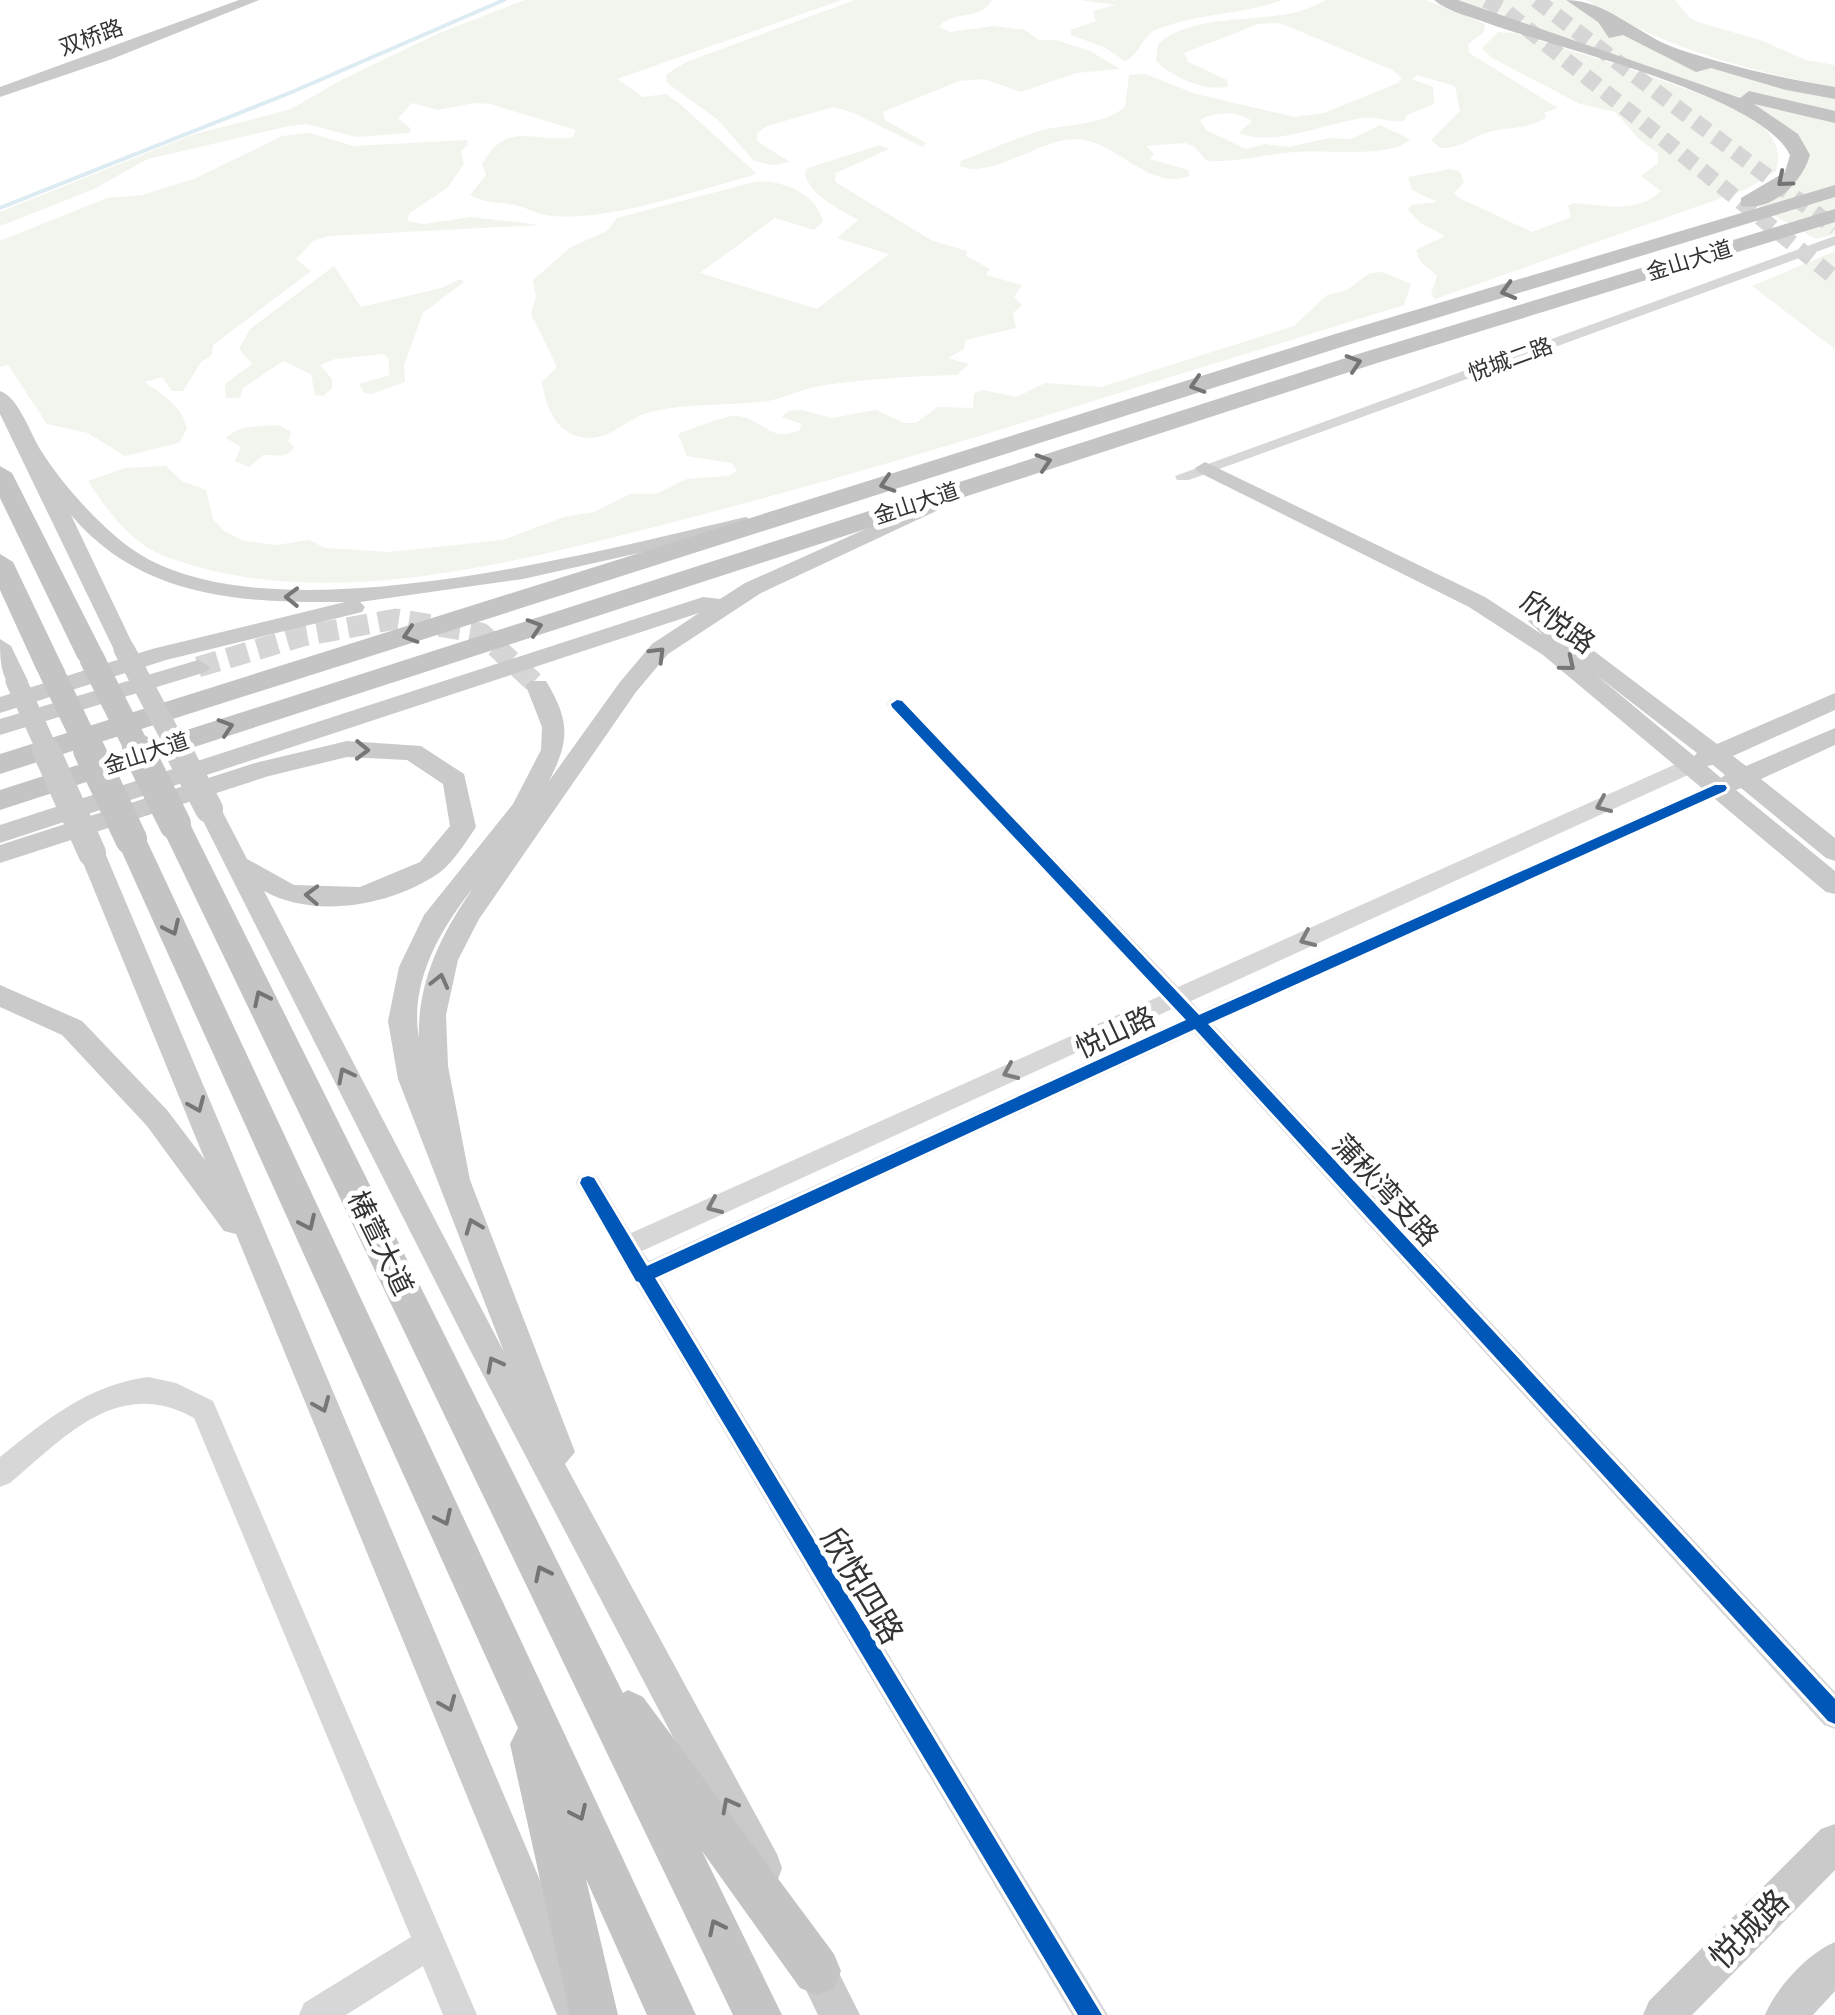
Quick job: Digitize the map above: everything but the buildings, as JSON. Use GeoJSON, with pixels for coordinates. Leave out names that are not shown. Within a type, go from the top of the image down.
{"type":"FeatureCollection","features":[{"type":"Feature","properties":{"kind":"highway"},"geometry":{"type":"LineString","coordinates":[[1442,0],[1524,32],[1736,101],[1770,120],[1794,144],[1799,157],[1796,172],[1780,186],[1748,202],[1594,257],[1558,277]]}},
{"type":"Feature","properties":{"kind":"highway"},"geometry":{"type":"LineString","coordinates":[[1574,0],[1639,38],[1715,74],[1835,114]]}},
{"type":"Feature","properties":{"kind":"highway"},"geometry":{"type":"LineString","coordinates":[[1524,32],[1568,42],[1602,43],[1615,35],[1604,18]]}},
{"type":"Feature","properties":{"kind":"highway"},"geometry":{"type":"LineString","coordinates":[[1639,38],[1728,70],[1835,93]]}},
{"type":"Feature","properties":{"kind":"highway"},"geometry":{"type":"LineString","coordinates":[[1655,72],[1835,114]]}},
{"type":"Feature","properties":{"kind":"highway","name":"金山大道"},"geometry":{"type":"LineString","coordinates":[[0,764],[1342,339],[1558,277],[1835,190]]}},
{"type":"Feature","properties":{"kind":"highway","name":"金山大道"},"geometry":{"type":"LineString","coordinates":[[0,800],[979,483],[1835,215]]}},
{"type":"Feature","properties":{"kind":"highway","name":"椿萱大道"},"geometry":{"type":"LineString","coordinates":[[0,473],[92,658],[192,817],[576,1641],[758,2015]]}},
{"type":"Feature","properties":{"kind":"highway","name":"椿萱大道"},"geometry":{"type":"LineString","coordinates":[[0,562],[672,2015]]}},
{"type":"Feature","properties":{"kind":"highway"},"geometry":{"type":"LineString","coordinates":[[576,1641],[817,1971]]}},
{"type":"Feature","properties":{"kind":"highway"},"geometry":{"type":"LineString","coordinates":[[516,1676],[594,2015]]}},
{"type":"Feature","properties":{"kind":"main road","name":"双桥路"},"geometry":{"type":"LineString","coordinates":[[0,82],[226,0]]}},
{"type":"Feature","properties":{"kind":"main road","name":"双桥路"},"geometry":{"type":"LineString","coordinates":[[0,92],[107,56],[249,0]]}},
{"type":"Feature","properties":{"kind":"main road"},"geometry":{"type":"LineString","coordinates":[[0,397],[31,451],[124,649],[192,817],[236,864],[480,1338],[840,2015]]}},
{"type":"Feature","properties":{"kind":"main road"},"geometry":{"type":"LineString","coordinates":[[31,451],[113,545],[137,563],[200,587],[237,594],[324,597],[462,582]]}},
{"type":"Feature","properties":{"kind":"main road","name":"欣悦路"},"geometry":{"type":"LineString","coordinates":[[1204,469],[1495,592],[1569,640],[1835,852]]}},
{"type":"Feature","properties":{"kind":"main road","name":"欣悦路"},"geometry":{"type":"LineString","coordinates":[[1204,469],[1476,602],[1551,650],[1835,885]]}},
{"type":"Feature","properties":{"kind":"main road"},"geometry":{"type":"LineString","coordinates":[[0,834],[753,588],[979,483]]}},
{"type":"Feature","properties":{"kind":"main road"},"geometry":{"type":"LineString","coordinates":[[0,705],[160,654],[462,582],[801,511]]}},
{"type":"Feature","properties":{"kind":"main road"},"geometry":{"type":"LineString","coordinates":[[456,1180],[434,1066],[432,1015],[445,960],[468,915],[628,687],[660,649],[753,588]]}},
{"type":"Feature","properties":{"kind":"main road"},"geometry":{"type":"LineString","coordinates":[[0,646],[92,853],[578,2015]]}},
{"type":"Feature","properties":{"kind":"main road"},"geometry":{"type":"LineString","coordinates":[[0,727],[198,667]]}},
{"type":"Feature","properties":{"kind":"main road"},"geometry":{"type":"LineString","coordinates":[[538,686],[554,727],[553,750],[541,779],[522,808],[436,915],[412,967],[402,1022],[412,1078],[456,1180],[594,1547]]}},
{"type":"Feature","properties":{"kind":"main road","name":"悦山路"},"geometry":{"type":"LineString","coordinates":[[1692,765],[1835,701]]}},
{"type":"Feature","properties":{"kind":"main road","name":"悦山路"},"geometry":{"type":"LineString","coordinates":[[1720,788],[1835,736]]}},
{"type":"Feature","properties":{"kind":"main road"},"geometry":{"type":"LineString","coordinates":[[0,854],[264,769],[347,749],[412,752],[455,780],[463,826],[429,868],[362,896],[290,894],[236,864]]}},
{"type":"Feature","properties":{"kind":"main road"},"geometry":{"type":"LineString","coordinates":[[0,995],[72,1028],[157,1118],[260,1256]]}},
{"type":"Feature","properties":{"kind":"main road","name":"悦城路"},"geometry":{"type":"LineString","coordinates":[[1664,2015],[1835,1843]]}},
{"type":"Feature","properties":{"kind":"main road"},"geometry":{"type":"LineString","coordinates":[[1784,2015],[1835,1962]]}},
{"type":"Feature","properties":{"kind":"street","name":"悦城二路"},"geometry":{"type":"LineString","coordinates":[[1204,469],[1835,240]]}},
{"type":"Feature","properties":{"kind":"street","name":"蒲秋湾支路"},"geometry":{"type":"LineString","coordinates":[[896,704],[1175,998],[1835,1714]]}},
{"type":"Feature","properties":{"kind":"street","name":"悦山路"},"geometry":{"type":"LineString","coordinates":[[625,1246],[1692,765]]}},
{"type":"Feature","properties":{"kind":"street","name":"悦山路"},"geometry":{"type":"LineString","coordinates":[[642,1276],[1720,788]]}},
{"type":"Feature","properties":{"kind":"street","name":"欣悦四路"},"geometry":{"type":"LineString","coordinates":[[588,1184],[1091,2015]]}},
{"type":"Feature","properties":{"kind":"street"},"geometry":{"type":"LineString","coordinates":[[0,1474],[61,1426],[122,1392],[153,1387],[182,1393],[204,1410],[460,2015]]}},
{"type":"Feature","properties":{"kind":"street"},"geometry":{"type":"LineString","coordinates":[[316,2015],[430,1943]]}},
{"type":"Feature","properties":{"kind":"shaded area"},"geometry":{"type":"Polygon","coordinates":[[[525,0],[842,0],[617,79],[643,97],[666,94],[756,173],[678,197],[575,216],[547,215],[481,200],[470,195],[486,175],[482,164],[498,144],[524,136],[573,137],[576,130],[490,104],[438,110],[412,103],[398,118],[411,129],[410,133],[356,137],[307,124],[289,126],[148,159],[92,190],[0,226],[0,212],[192,135],[291,109],[437,34],[525,0]]]}},
{"type":"Feature","properties":{"kind":"shaded area"},"geometry":{"type":"Polygon","coordinates":[[[855,0],[992,0],[980,11],[951,18],[939,27],[951,32],[992,26],[1025,30],[1039,40],[1056,40],[1090,51],[1120,69],[1076,73],[1021,92],[984,79],[959,81],[883,112],[885,120],[926,143],[923,147],[833,107],[767,126],[757,133],[757,141],[790,162],[773,165],[754,161],[718,120],[666,82],[667,74],[686,62],[855,0]]]}},
{"type":"Feature","properties":{"kind":"shaded area"},"geometry":{"type":"Polygon","coordinates":[[[1079,0],[1282,0],[1158,29],[1125,61],[1104,47],[1071,35],[1071,30],[1096,21],[1093,11],[1116,5],[1079,0]]]}},
{"type":"Feature","properties":{"kind":"shaded area"},"geometry":{"type":"Polygon","coordinates":[[[1325,0],[1426,0],[1485,24],[1484,32],[1468,44],[1469,53],[1558,108],[1544,113],[1546,117],[1534,124],[1492,131],[1440,148],[1431,140],[1460,111],[1455,86],[1417,75],[1412,79],[1433,87],[1434,104],[1407,115],[1404,121],[1364,118],[1267,138],[1239,133],[1252,121],[1240,115],[1220,114],[1200,120],[1206,130],[1246,149],[1265,144],[1289,147],[1329,138],[1351,139],[1380,125],[1410,139],[1388,149],[1294,152],[1207,161],[1194,146],[1185,143],[1146,146],[1154,154],[1150,159],[1188,170],[1190,176],[1174,179],[1146,171],[1090,141],[1074,139],[1046,145],[986,168],[960,166],[961,161],[1033,133],[1096,121],[1116,113],[1125,107],[1129,75],[1145,74],[1196,94],[1294,117],[1324,113],[1398,83],[1402,78],[1392,70],[1280,23],[1258,24],[1184,53],[1188,62],[1227,80],[1228,87],[1189,82],[1156,61],[1158,44],[1175,33],[1217,22],[1285,14],[1325,0]]]}},
{"type":"Feature","properties":{"kind":"shaded area"},"geometry":{"type":"Polygon","coordinates":[[[1457,0],[1565,0],[1637,42],[1835,96],[1835,234],[1816,239],[1757,206],[1807,158],[1748,101],[1457,0]]]}},
{"type":"Feature","properties":{"kind":"shaded area"},"geometry":{"type":"Polygon","coordinates":[[[1586,0],[1675,0],[1690,18],[1701,23],[1760,40],[1806,60],[1835,65],[1835,87],[1706,55],[1645,31],[1586,0]]]}},
{"type":"Feature","properties":{"kind":"shaded area"},"geometry":{"type":"Polygon","coordinates":[[[1498,32],[1515,33],[1603,60],[1735,108],[1760,124],[1773,139],[1778,157],[1776,171],[1747,189],[1435,299],[1431,294],[1437,276],[1420,261],[1416,250],[1445,236],[1422,224],[1408,210],[1411,205],[1437,202],[1412,190],[1408,177],[1451,169],[1460,172],[1464,182],[1454,193],[1459,198],[1532,232],[1571,217],[1568,206],[1573,203],[1630,206],[1661,191],[1641,176],[1658,163],[1658,153],[1640,140],[1615,112],[1580,104],[1492,58],[1482,48],[1498,32]]]}},
{"type":"Feature","properties":{"kind":"shaded area"},"geometry":{"type":"Polygon","coordinates":[[[310,133],[353,146],[467,140],[468,145],[461,151],[464,164],[447,188],[410,213],[407,221],[424,224],[470,217],[540,225],[328,236],[313,241],[296,259],[311,271],[213,345],[212,355],[201,362],[183,391],[172,391],[162,377],[144,382],[181,413],[187,429],[179,443],[125,456],[88,433],[47,424],[8,365],[0,367],[0,241],[107,198],[142,195],[194,179],[282,136],[310,133]]]}},
{"type":"Feature","properties":{"kind":"shaded area"},"geometry":{"type":"Polygon","coordinates":[[[880,145],[889,149],[836,173],[835,182],[933,241],[967,251],[966,256],[990,269],[986,275],[1022,285],[1014,297],[1022,305],[1013,313],[1016,328],[966,340],[964,349],[948,358],[969,364],[957,375],[853,381],[813,387],[768,401],[668,408],[643,414],[598,437],[577,436],[562,428],[548,407],[542,382],[557,367],[531,314],[536,297],[533,280],[571,247],[607,231],[617,218],[754,182],[775,183],[805,196],[823,222],[814,230],[775,218],[700,273],[817,309],[889,254],[837,238],[858,220],[819,195],[805,174],[808,168],[880,145]]]}},
{"type":"Feature","properties":{"kind":"shaded area"},"geometry":{"type":"Polygon","coordinates":[[[1835,251],[1835,349],[1752,286],[1835,251]]]}},
{"type":"Feature","properties":{"kind":"shaded area"},"geometry":{"type":"Polygon","coordinates":[[[334,266],[361,307],[441,288],[460,279],[464,282],[423,313],[404,365],[405,382],[372,394],[364,393],[359,384],[390,375],[388,358],[383,354],[335,359],[320,365],[332,379],[332,388],[323,396],[315,395],[311,374],[283,361],[243,388],[240,398],[226,398],[225,384],[252,364],[239,349],[250,329],[334,266]]]}},
{"type":"Feature","properties":{"kind":"shaded area"},"geometry":{"type":"Polygon","coordinates":[[[1383,272],[1411,284],[1404,305],[827,480],[606,539],[480,567],[349,582],[284,581],[222,573],[162,555],[139,542],[88,481],[125,468],[166,466],[182,481],[206,490],[213,519],[224,531],[244,541],[276,545],[309,540],[325,548],[389,552],[503,540],[564,517],[594,512],[630,494],[656,494],[687,479],[728,476],[737,471],[732,463],[687,456],[678,434],[721,419],[742,417],[772,432],[789,434],[800,430],[801,424],[782,417],[788,411],[802,410],[832,418],[876,410],[904,423],[916,423],[938,407],[973,408],[974,394],[982,390],[1017,397],[1045,383],[1101,387],[1294,326],[1327,295],[1347,290],[1370,273],[1383,272]]]}},
{"type":"Feature","properties":{"kind":"shaded area"},"geometry":{"type":"Polygon","coordinates":[[[279,425],[291,432],[291,451],[263,455],[249,467],[235,461],[241,447],[226,438],[237,430],[279,425]]]}},
{"type":"Feature","properties":{"kind":"waterway"},"geometry":{"type":"LineString","coordinates":[[0,208],[292,92],[504,0]]}},
{"type":"Feature","properties":{"kind":"tunnel"},"geometry":{"type":"LineString","coordinates":[[1486,0],[1504,10],[1835,278]]}},
{"type":"Feature","properties":{"kind":"tunnel"},"geometry":{"type":"LineString","coordinates":[[1536,0],[1835,228]]}},
{"type":"Feature","properties":{"kind":"tunnel"},"geometry":{"type":"LineString","coordinates":[[198,667],[303,636],[396,619],[481,633],[538,686]]}},
{"type":"Feature","properties":{"kind":"cycle path"},"geometry":{"type":"LineString","coordinates":[[897,704],[1175,998],[1835,1714]]}},
{"type":"Feature","properties":{"kind":"cycle path"},"geometry":{"type":"LineString","coordinates":[[642,1276],[1720,788]]}},
{"type":"Feature","properties":{"kind":"cycle path"},"geometry":{"type":"LineString","coordinates":[[588,1183],[1091,2015]]}}]}
